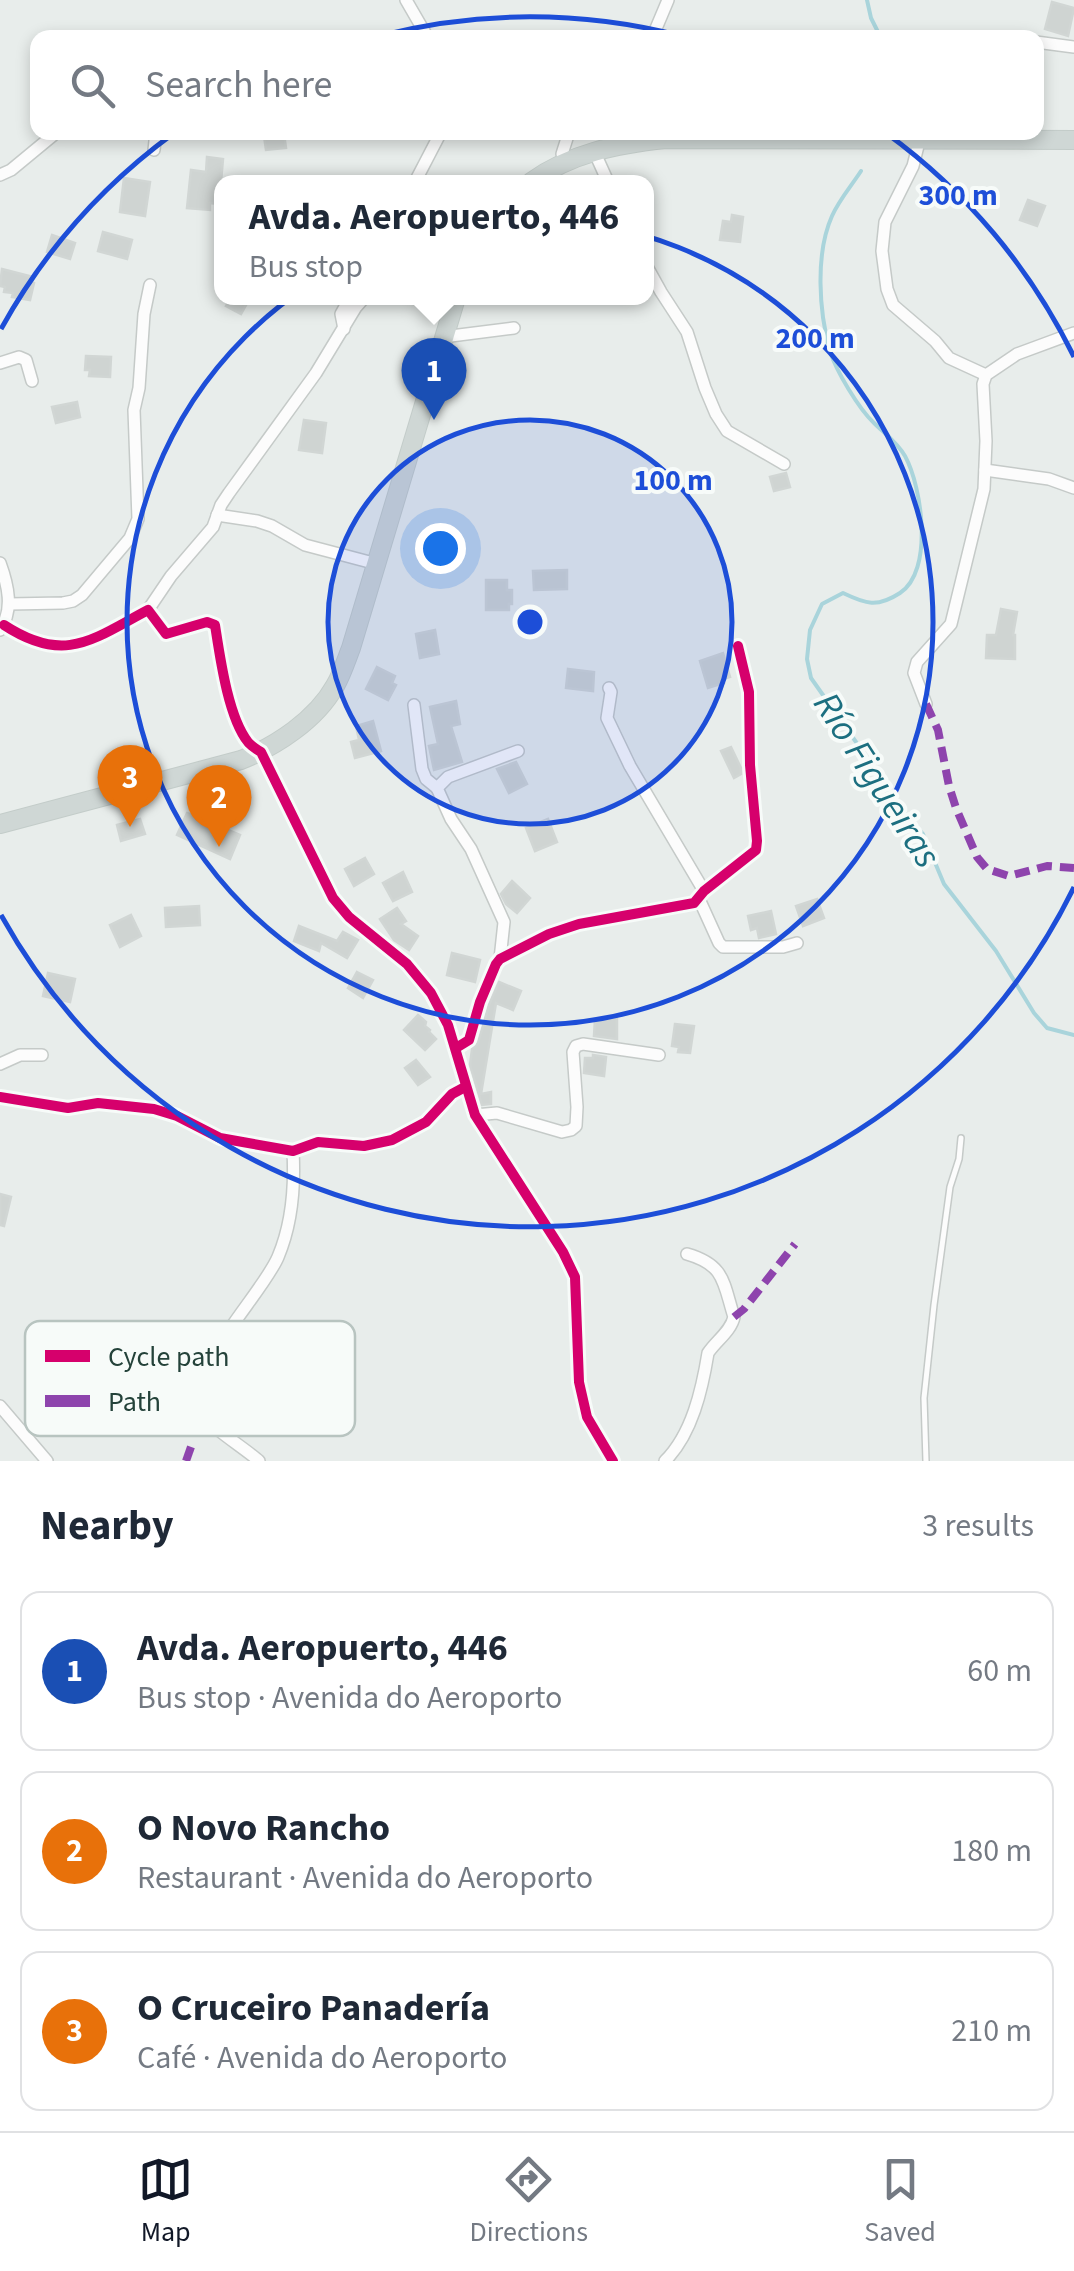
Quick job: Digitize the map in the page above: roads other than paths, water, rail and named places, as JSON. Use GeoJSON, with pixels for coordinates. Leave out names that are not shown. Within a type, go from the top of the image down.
{"type":"FeatureCollection","features":[{"type":"Feature","properties":{"kind":"main road"},"geometry":{"type":"LineString","coordinates":[[543,175],[594,151],[656,140]]}},
{"type":"Feature","properties":{"kind":"main road"},"geometry":{"type":"LineString","coordinates":[[1044,140],[1074,140]]}},
{"type":"Feature","properties":{"kind":"main road"},"geometry":{"type":"LineString","coordinates":[[0,824],[217,768],[262,752],[314,712],[335,687],[351,648],[454,305]]}},
{"type":"Feature","properties":{"kind":"street"},"geometry":{"type":"LineString","coordinates":[[406,0],[423,30]]}},
{"type":"Feature","properties":{"kind":"street"},"geometry":{"type":"LineString","coordinates":[[655,30],[668,0]]}},
{"type":"Feature","properties":{"kind":"street"},"geometry":{"type":"LineString","coordinates":[[1044,43],[1074,47]]}},
{"type":"Feature","properties":{"kind":"street"},"geometry":{"type":"LineString","coordinates":[[0,175],[47,140]]}},
{"type":"Feature","properties":{"kind":"street"},"geometry":{"type":"LineString","coordinates":[[154,150],[155,140]]}},
{"type":"Feature","properties":{"kind":"street"},"geometry":{"type":"LineString","coordinates":[[420,175],[437,140]]}},
{"type":"Feature","properties":{"kind":"street"},"geometry":{"type":"LineString","coordinates":[[565,162],[562,154],[566,140]]}},
{"type":"Feature","properties":{"kind":"street"},"geometry":{"type":"LineString","coordinates":[[920,140],[913,166],[885,222],[882,251],[887,289],[893,305],[948,358],[986,375]]}},
{"type":"Feature","properties":{"kind":"street"},"geometry":{"type":"LineString","coordinates":[[594,151],[605,175]]}},
{"type":"Feature","properties":{"kind":"street"},"geometry":{"type":"LineString","coordinates":[[654,279],[687,332],[716,414],[727,432],[784,464]]}},
{"type":"Feature","properties":{"kind":"street"},"geometry":{"type":"LineString","coordinates":[[9,604],[73,602],[136,529],[139,508],[134,410],[150,285]]}},
{"type":"Feature","properties":{"kind":"street"},"geometry":{"type":"LineString","coordinates":[[344,329],[340,314],[346,305]]}},
{"type":"Feature","properties":{"kind":"street"},"geometry":{"type":"LineString","coordinates":[[0,563],[9,604],[2,628],[22,636],[63,646],[90,641],[148,610],[171,576],[214,527],[228,493],[316,373],[357,305]]}},
{"type":"Feature","properties":{"kind":"street"},"geometry":{"type":"LineString","coordinates":[[443,338],[514,328]]}},
{"type":"Feature","properties":{"kind":"street"},"geometry":{"type":"LineString","coordinates":[[926,704],[914,673],[918,662],[951,624],[984,489],[986,375],[1016,354],[1074,333]]}},
{"type":"Feature","properties":{"kind":"street"},"geometry":{"type":"LineString","coordinates":[[0,363],[19,357],[26,360],[32,381]]}},
{"type":"Feature","properties":{"kind":"street"},"geometry":{"type":"LineString","coordinates":[[985,470],[1074,488]]}},
{"type":"Feature","properties":{"kind":"street"},"geometry":{"type":"LineString","coordinates":[[218,515],[257,521],[304,546],[377,564]]}},
{"type":"Feature","properties":{"kind":"street"},"geometry":{"type":"LineString","coordinates":[[148,610],[166,634],[207,622],[215,625],[235,714],[249,744],[262,752],[333,898],[349,917],[421,978],[448,1025],[475,1115],[576,1278],[579,1382],[587,1417],[612,1461]]}},
{"type":"Feature","properties":{"kind":"street"},"geometry":{"type":"LineString","coordinates":[[456,1048],[469,1040],[480,1002],[500,959],[564,928],[694,904],[756,850],[749,692],[738,646]]}},
{"type":"Feature","properties":{"kind":"street"},"geometry":{"type":"LineString","coordinates":[[610,688],[607,718],[702,895],[719,943],[723,947],[783,947],[797,943]]}},
{"type":"Feature","properties":{"kind":"street"},"geometry":{"type":"LineString","coordinates":[[414,706],[422,770],[437,788],[450,819],[470,849],[504,922],[500,959]]}},
{"type":"Feature","properties":{"kind":"street"},"geometry":{"type":"LineString","coordinates":[[437,788],[448,778],[518,751]]}},
{"type":"Feature","properties":{"kind":"street"},"geometry":{"type":"LineString","coordinates":[[475,1115],[497,1112],[562,1132],[570,1130],[576,1126],[576,1046],[659,1055]]}},
{"type":"Feature","properties":{"kind":"street"},"geometry":{"type":"LineString","coordinates":[[0,1064],[20,1055],[42,1055]]}},
{"type":"Feature","properties":{"kind":"street"},"geometry":{"type":"LineString","coordinates":[[0,1097],[68,1108],[98,1103],[154,1109],[220,1138],[293,1151],[318,1142],[364,1146],[392,1140],[426,1122],[452,1094],[465,1087]]}},
{"type":"Feature","properties":{"kind":"street"},"geometry":{"type":"LineString","coordinates":[[235,1321],[277,1260],[290,1214],[293,1151]]}},
{"type":"Feature","properties":{"kind":"street"},"geometry":{"type":"LineString","coordinates":[[665,1461],[687,1431],[708,1353],[732,1325],[734,1317],[719,1271],[705,1260],[686,1254]]}},
{"type":"Feature","properties":{"kind":"street"},"geometry":{"type":"LineString","coordinates":[[0,1406],[25,1435]]}},
{"type":"Feature","properties":{"kind":"street"},"geometry":{"type":"LineString","coordinates":[[26,1436],[47,1461]]}},
{"type":"Feature","properties":{"kind":"street"},"geometry":{"type":"LineString","coordinates":[[227,1436],[260,1461]]}},
{"type":"Feature","properties":{"kind":"lane"},"geometry":{"type":"LineString","coordinates":[[926,1461],[924,1398],[934,1305],[950,1188],[962,1138]]}},
{"type":"Feature","properties":{"kind":"waterway","name":"Río Figueiras"},"geometry":{"type":"LineString","coordinates":[[867,0],[877,30]]}},
{"type":"Feature","properties":{"kind":"waterway","name":"Río Figueiras"},"geometry":{"type":"LineString","coordinates":[[861,171],[838,204],[827,231],[820,283],[823,319],[837,369],[868,417],[898,446],[911,470],[920,507],[921,548],[911,582],[892,598],[871,603],[843,593],[822,604],[810,630],[807,659],[811,678],[887,792],[923,834],[944,884],[996,951],[1034,1013],[1047,1028],[1074,1035]]}},
{"type":"Feature","properties":{"kind":"place","name":"Avda. Aeropuerto, 446"},"geometry":{"type":"Point","coordinates":[434,420]}},
{"type":"Feature","properties":{"kind":"place","name":"O Cruceiro Panadería"},"geometry":{"type":"Point","coordinates":[130,827]}},
{"type":"Feature","properties":{"kind":"place","name":"O Novo Rancho"},"geometry":{"type":"Point","coordinates":[219,847]}}]}
